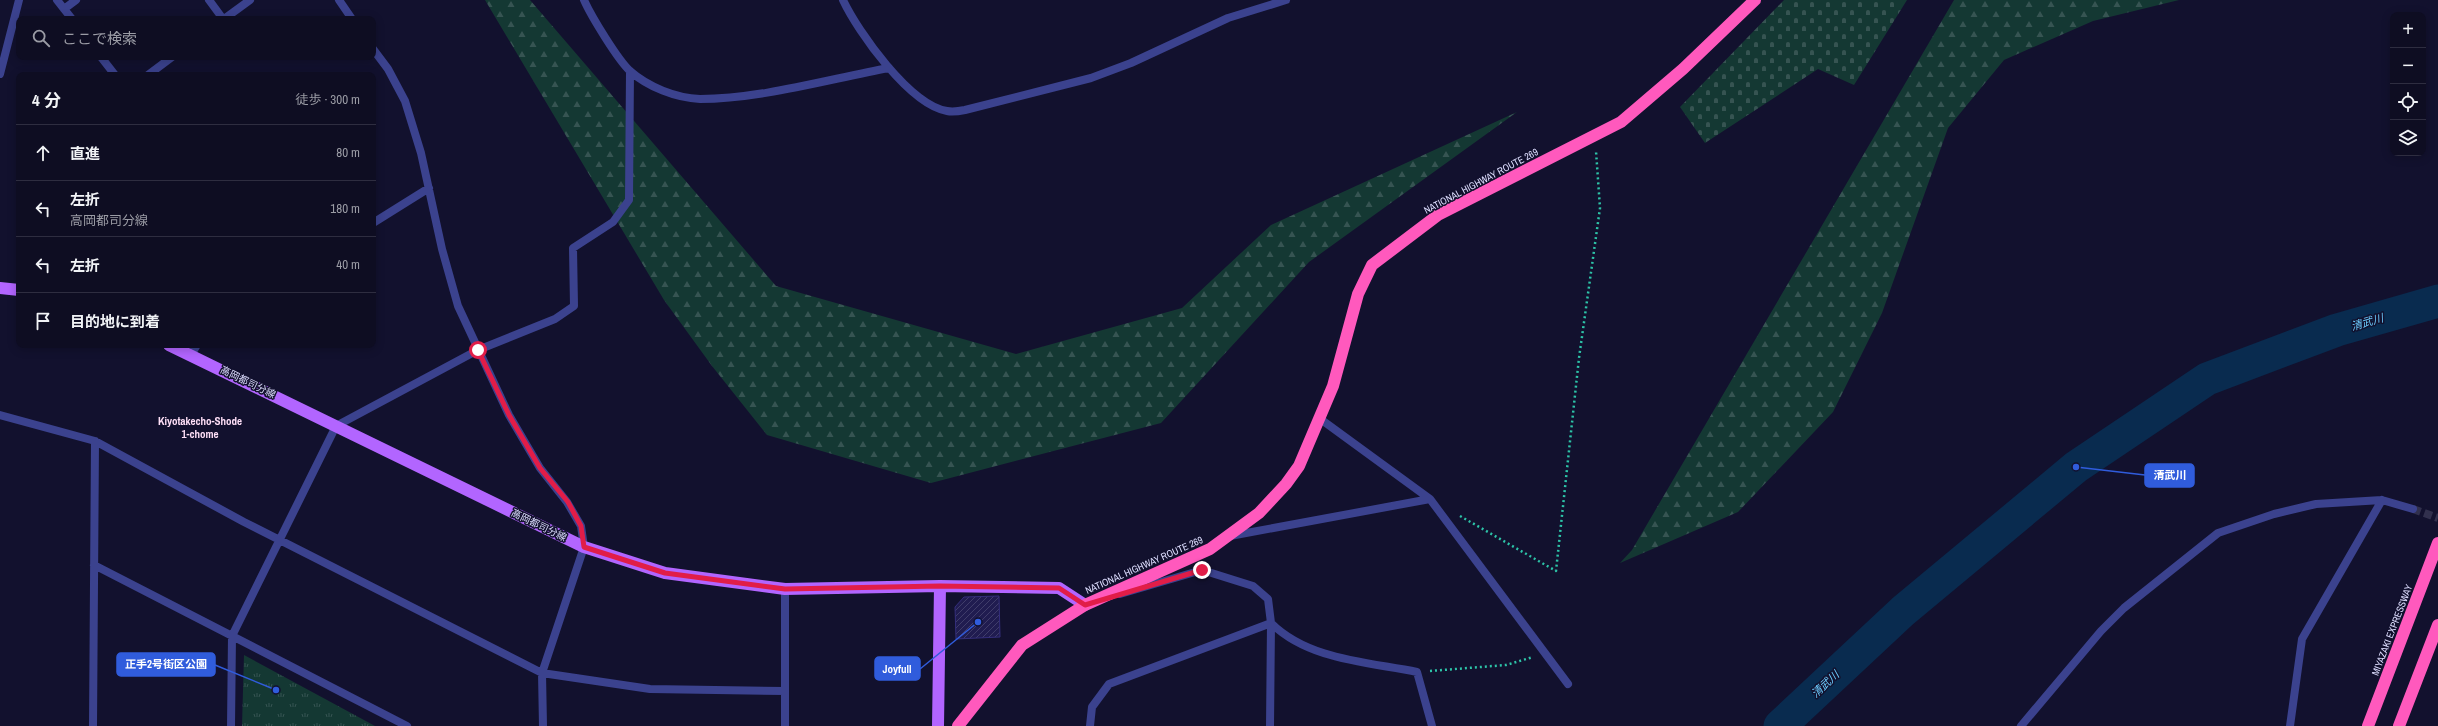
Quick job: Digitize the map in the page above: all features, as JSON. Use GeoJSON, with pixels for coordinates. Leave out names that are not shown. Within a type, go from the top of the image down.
{"type":"FeatureCollection","features":[{"type":"Feature","properties":{"kind":"highway","name":"NATIONAL HIGHWAY ROUTE 269"},"geometry":{"type":"LineString","coordinates":[[958,726],[1022,645],[1085,605],[1210,549],[1259,513],[1286,484],[1299,466],[1333,386],[1358,294],[1372,265],[1438,215],[1621,122],[1683,70],[1755,0]]}},
{"type":"Feature","properties":{"kind":"highway","name":"MIYAZAKI EXPRESSWAY"},"geometry":{"type":"LineString","coordinates":[[2368,726],[2438,543]]}},
{"type":"Feature","properties":{"kind":"highway"},"geometry":{"type":"LineString","coordinates":[[2400,726],[2438,625]]}},
{"type":"Feature","properties":{"kind":"main road"},"geometry":{"type":"LineString","coordinates":[[0,288],[16,290]]}},
{"type":"Feature","properties":{"kind":"main road","name":"高岡都司分線"},"geometry":{"type":"LineString","coordinates":[[184,348],[194,350],[336,426],[584,547],[665,573],[785,589],[940,586],[1059,588],[1085,605]]}},
{"type":"Feature","properties":{"kind":"main road"},"geometry":{"type":"LineString","coordinates":[[938,726],[940,586]]}},
{"type":"Feature","properties":{"kind":"street"},"geometry":{"type":"LineString","coordinates":[[0,74],[19,0]]}},
{"type":"Feature","properties":{"kind":"street"},"geometry":{"type":"LineString","coordinates":[[57,0],[70,16]]}},
{"type":"Feature","properties":{"kind":"street"},"geometry":{"type":"LineString","coordinates":[[64,9],[76,0]]}},
{"type":"Feature","properties":{"kind":"street"},"geometry":{"type":"LineString","coordinates":[[209,0],[222,16]]}},
{"type":"Feature","properties":{"kind":"street"},"geometry":{"type":"LineString","coordinates":[[228,16],[250,0]]}},
{"type":"Feature","properties":{"kind":"street"},"geometry":{"type":"LineString","coordinates":[[339,0],[350,16]]}},
{"type":"Feature","properties":{"kind":"street"},"geometry":{"type":"LineString","coordinates":[[584,0],[591,15],[630,71],[665,93],[699,99],[751,94],[889,68]]}},
{"type":"Feature","properties":{"kind":"street"},"geometry":{"type":"LineString","coordinates":[[843,0],[872,47],[889,68],[924,101],[947,112],[965,110],[1091,78],[1131,64],[1228,18],[1286,0]]}},
{"type":"Feature","properties":{"kind":"street"},"geometry":{"type":"LineString","coordinates":[[376,54],[405,101],[421,153],[442,249],[458,306],[509,415],[540,468],[568,502],[581,526],[584,547],[542,673],[543,726]]}},
{"type":"Feature","properties":{"kind":"street"},"geometry":{"type":"LineString","coordinates":[[103,60],[113,72]]}},
{"type":"Feature","properties":{"kind":"street"},"geometry":{"type":"LineString","coordinates":[[152,72],[168,60]]}},
{"type":"Feature","properties":{"kind":"street"},"geometry":{"type":"LineString","coordinates":[[231,726],[232,636],[336,426],[478,350],[555,319],[574,306],[573,248],[613,222],[629,200],[630,71]]}},
{"type":"Feature","properties":{"kind":"street"},"geometry":{"type":"LineString","coordinates":[[376,221],[429,188]]}},
{"type":"Feature","properties":{"kind":"street"},"geometry":{"type":"LineString","coordinates":[[0,415],[95,441],[280,541],[542,673],[650,689],[785,691]]}},
{"type":"Feature","properties":{"kind":"street"},"geometry":{"type":"LineString","coordinates":[[1319,418],[1430,499],[1568,684]]}},
{"type":"Feature","properties":{"kind":"street"},"geometry":{"type":"LineString","coordinates":[[93,726],[95,441]]}},
{"type":"Feature","properties":{"kind":"street"},"geometry":{"type":"LineString","coordinates":[[1227,537],[1430,499]]}},
{"type":"Feature","properties":{"kind":"street"},"geometry":{"type":"LineString","coordinates":[[2021,726],[2101,631],[2124,608],[2218,533],[2274,514],[2316,504],[2382,500],[2413,509]]}},
{"type":"Feature","properties":{"kind":"street"},"geometry":{"type":"LineString","coordinates":[[2290,726],[2302,639],[2382,500]]}},
{"type":"Feature","properties":{"kind":"street"},"geometry":{"type":"LineString","coordinates":[[94,565],[406,726]]}},
{"type":"Feature","properties":{"kind":"street"},"geometry":{"type":"LineString","coordinates":[[1085,605],[1202,570],[1253,586],[1268,599],[1271,623],[1270,726]]}},
{"type":"Feature","properties":{"kind":"street"},"geometry":{"type":"LineString","coordinates":[[785,589],[785,726]]}},
{"type":"Feature","properties":{"kind":"street"},"geometry":{"type":"LineString","coordinates":[[1271,623],[1285,637],[1316,652],[1417,672],[1432,726]]}},
{"type":"Feature","properties":{"kind":"street"},"geometry":{"type":"LineString","coordinates":[[1090,726],[1092,707],[1109,684],[1271,623]]}},
{"type":"Feature","properties":{"kind":"path"},"geometry":{"type":"LineString","coordinates":[[1457,514],[1556,571],[1579,358],[1600,208],[1594,136]]}},
{"type":"Feature","properties":{"kind":"path"},"geometry":{"type":"LineString","coordinates":[[1417,672],[1506,665],[1545,654]]}},
{"type":"Feature","properties":{"kind":"green space"},"geometry":{"type":"Polygon","coordinates":[[[485,0],[530,0],[776,286],[1016,354],[1182,308],[1271,225],[1517,112],[1309,262],[1161,423],[931,483],[767,435],[712,366],[664,300],[485,0]]]}},
{"type":"Feature","properties":{"kind":"green space"},"geometry":{"type":"Polygon","coordinates":[[[1784,0],[1907,0],[1854,85],[1818,69],[1705,143],[1680,107],[1784,0]]]}},
{"type":"Feature","properties":{"kind":"green space"},"geometry":{"type":"Polygon","coordinates":[[[1954,0],[2179,0],[2093,21],[2004,60],[1948,128],[1882,313],[1833,412],[1738,512],[1620,563],[1632,550],[1954,0]]]}},
{"type":"Feature","properties":{"kind":"green space"},"geometry":{"type":"Polygon","coordinates":[[[244,655],[375,726],[242,726],[244,655]]]}},
{"type":"Feature","properties":{"kind":"building"},"geometry":{"type":"Polygon","coordinates":[[[999,596],[1000,637],[956,639],[955,607],[964,597],[999,596]]]}},
{"type":"Feature","properties":{"kind":"waterway","name":"清武川"},"geometry":{"type":"LineString","coordinates":[[1780,726],[1903,611],[2076,467],[2207,379],[2337,330],[2438,301]]}},
{"type":"Feature","properties":{"kind":"tunnel"},"geometry":{"type":"LineString","coordinates":[[2413,509],[2438,518]]}},
{"type":"Feature","properties":{"kind":"place","name":"清武川"},"geometry":{"type":"Point","coordinates":[2076,467]}},
{"type":"Feature","properties":{"kind":"place","name":"Joyfull"},"geometry":{"type":"Point","coordinates":[978,622]}},
{"type":"Feature","properties":{"kind":"place","name":"正手2号街区公園"},"geometry":{"type":"Point","coordinates":[276,690]}},
{"type":"Feature","properties":{"kind":"district","name":"Kiyotakecho-Shode 1-chome"},"geometry":{"type":"Point","coordinates":[200,427]}},
{"type":"Feature","properties":{"kind":"route"},"geometry":{"type":"LineString","coordinates":[[478,350],[509,415],[540,468],[568,502],[581,526],[584,547],[665,573],[785,589],[940,586],[1059,588],[1085,605],[1202,570]]}}]}
